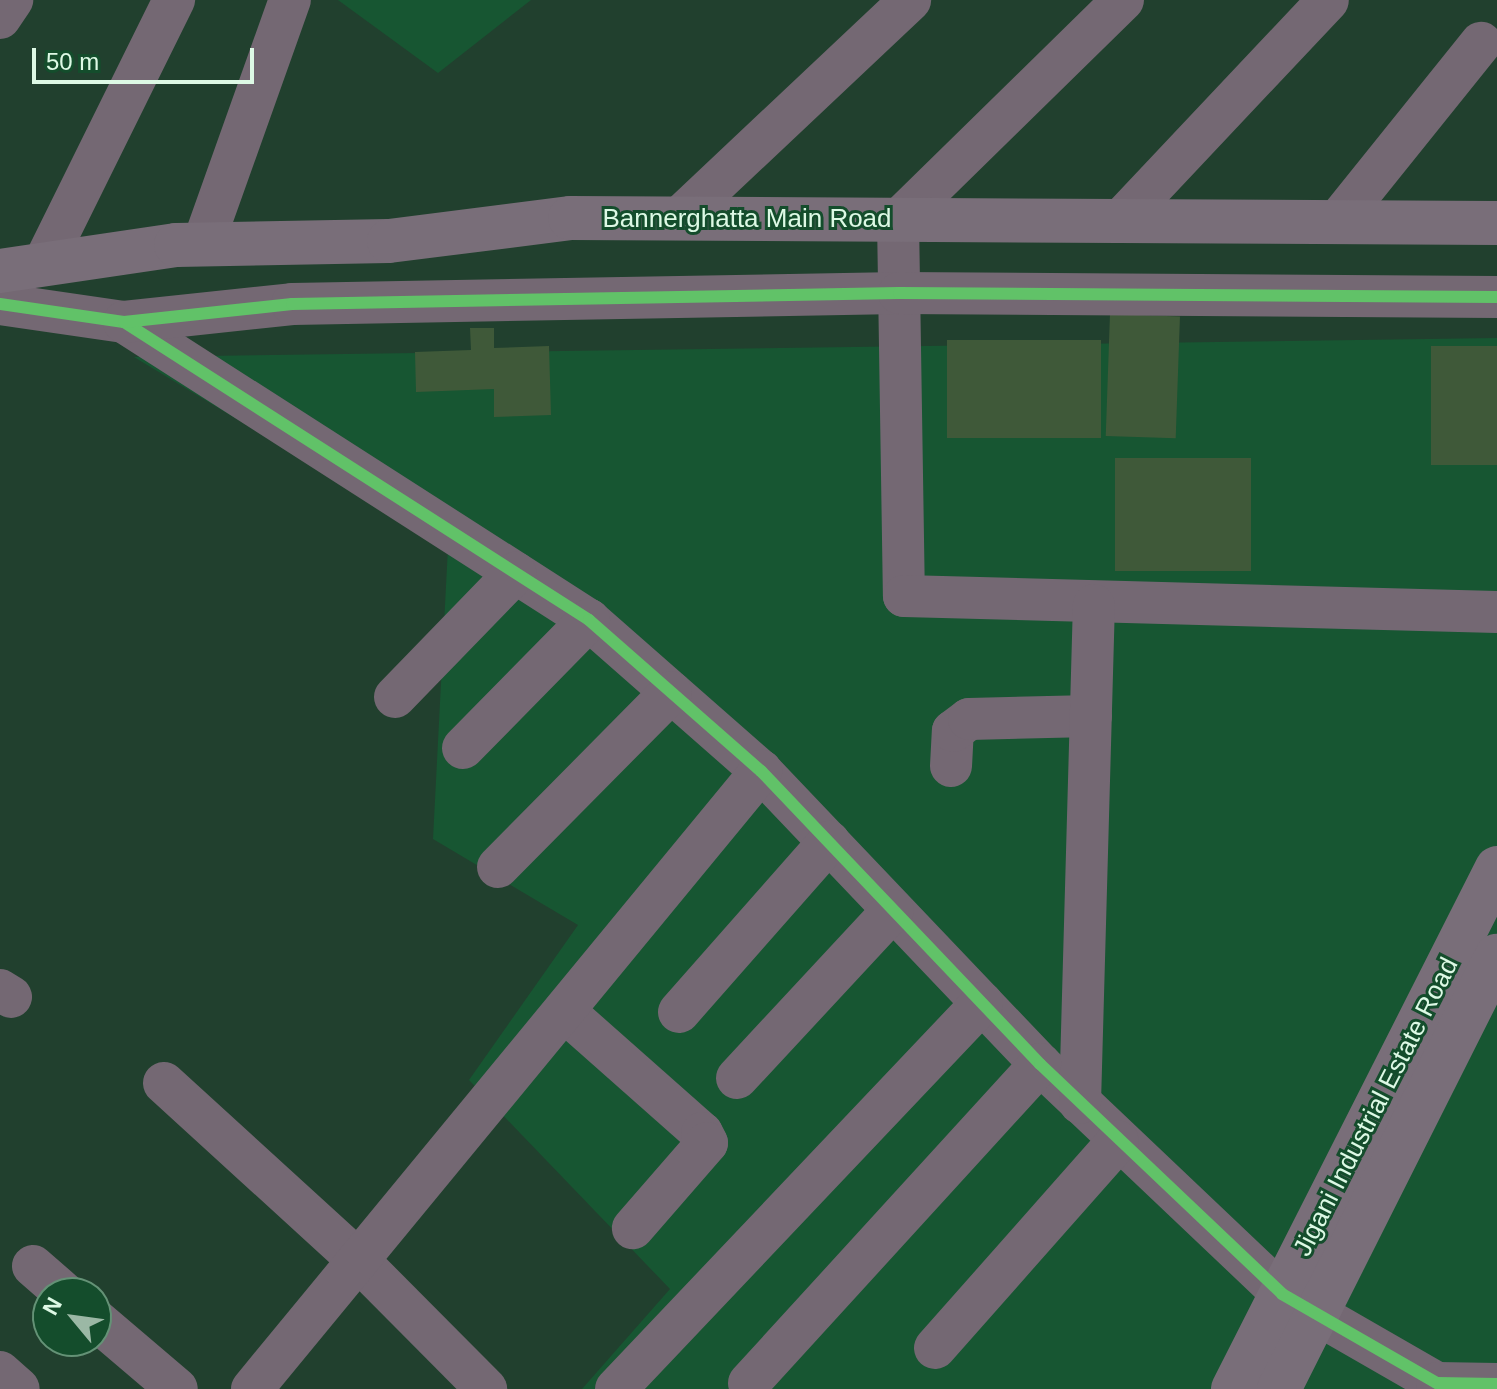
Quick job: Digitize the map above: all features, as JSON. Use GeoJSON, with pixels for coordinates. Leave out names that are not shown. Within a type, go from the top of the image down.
{"type":"FeatureCollection","features":[{"type":"Feature","properties":{"kind":"main road","name":"Bannerghatta Main Road"},"geometry":{"type":"LineString","coordinates":[[0,271],[203,244],[389,241],[570,218],[1497,223]]}},
{"type":"Feature","properties":{"kind":"main road","name":"Jigani Industrial Estate Road"},"geometry":{"type":"LineString","coordinates":[[1279,1389],[1299,1304],[1497,868]]}},
{"type":"Feature","properties":{"kind":"main road","name":"Jigani Industrial Estate Road"},"geometry":{"type":"LineString","coordinates":[[1233,1389],[1299,1304],[1497,956]]}},
{"type":"Feature","properties":{"kind":"street"},"geometry":{"type":"LineString","coordinates":[[0,18],[12,0]]}},
{"type":"Feature","properties":{"kind":"street"},"geometry":{"type":"LineString","coordinates":[[43,265],[174,0]]}},
{"type":"Feature","properties":{"kind":"street"},"geometry":{"type":"LineString","coordinates":[[203,244],[290,0]]}},
{"type":"Feature","properties":{"kind":"street"},"geometry":{"type":"LineString","coordinates":[[678,219],[910,0]]}},
{"type":"Feature","properties":{"kind":"street"},"geometry":{"type":"LineString","coordinates":[[1123,0],[898,220],[904,596],[1094,605],[1497,612]]}},
{"type":"Feature","properties":{"kind":"street"},"geometry":{"type":"LineString","coordinates":[[1120,221],[1328,0]]}},
{"type":"Feature","properties":{"kind":"street"},"geometry":{"type":"LineString","coordinates":[[1337,222],[1481,43]]}},
{"type":"Feature","properties":{"kind":"street"},"geometry":{"type":"LineString","coordinates":[[289,243],[292,304]]}},
{"type":"Feature","properties":{"kind":"street"},"geometry":{"type":"LineString","coordinates":[[0,304],[124,322],[292,304],[899,293],[1497,297]]}},
{"type":"Feature","properties":{"kind":"street"},"geometry":{"type":"LineString","coordinates":[[124,322],[589,620],[761,771],[1040,1064],[1118,1141],[1299,1304],[1437,1383],[1487,1386]]}},
{"type":"Feature","properties":{"kind":"street"},"geometry":{"type":"LineString","coordinates":[[395,697],[515,573]]}},
{"type":"Feature","properties":{"kind":"street"},"geometry":{"type":"LineString","coordinates":[[1080,1103],[1094,605]]}},
{"type":"Feature","properties":{"kind":"street"},"geometry":{"type":"LineString","coordinates":[[463,748],[589,620]]}},
{"type":"Feature","properties":{"kind":"street"},"geometry":{"type":"LineString","coordinates":[[498,867],[671,692]]}},
{"type":"Feature","properties":{"kind":"street"},"geometry":{"type":"LineString","coordinates":[[951,766],[953,731],[969,719],[1091,716]]}},
{"type":"Feature","properties":{"kind":"street"},"geometry":{"type":"LineString","coordinates":[[252,1389],[761,771]]}},
{"type":"Feature","properties":{"kind":"street"},"geometry":{"type":"LineString","coordinates":[[679,1012],[829,842]]}},
{"type":"Feature","properties":{"kind":"street"},"geometry":{"type":"LineString","coordinates":[[737,1078],[893,910]]}},
{"type":"Feature","properties":{"kind":"street"},"geometry":{"type":"LineString","coordinates":[[616,1389],[982,1003]]}},
{"type":"Feature","properties":{"kind":"street"},"geometry":{"type":"LineString","coordinates":[[564,1011],[702,1133],[707,1143],[633,1228]]}},
{"type":"Feature","properties":{"kind":"street"},"geometry":{"type":"LineString","coordinates":[[749,1383],[1040,1064]]}},
{"type":"Feature","properties":{"kind":"street"},"geometry":{"type":"LineString","coordinates":[[164,1083],[358,1260],[486,1389]]}},
{"type":"Feature","properties":{"kind":"street"},"geometry":{"type":"LineString","coordinates":[[935,1348],[1118,1141]]}},
{"type":"Feature","properties":{"kind":"street"},"geometry":{"type":"LineString","coordinates":[[33,1266],[46,1277]]}},
{"type":"Feature","properties":{"kind":"street"},"geometry":{"type":"LineString","coordinates":[[112,1334],[177,1389]]}},
{"type":"Feature","properties":{"kind":"street"},"geometry":{"type":"LineString","coordinates":[[0,1372],[19,1389]]}},
{"type":"Feature","properties":{"kind":"shaded area"},"geometry":{"type":"Polygon","coordinates":[[[338,0],[531,0],[438,73],[338,0]]]}},
{"type":"Feature","properties":{"kind":"shaded area"},"geometry":{"type":"Polygon","coordinates":[[[1497,338],[1497,1389],[582,1389],[670,1289],[469,1080],[578,925],[433,839],[448,547],[134,357],[1497,338]]]}},
{"type":"Feature","properties":{"kind":"building"},"geometry":{"type":"Polygon","coordinates":[[[1110,314],[1180,316],[1176,438],[1106,436],[1110,314]]]}},
{"type":"Feature","properties":{"kind":"building"},"geometry":{"type":"Polygon","coordinates":[[[470,328],[494,328],[494,348],[549,346],[551,415],[494,417],[494,389],[416,392],[415,352],[471,350],[470,328]]]}},
{"type":"Feature","properties":{"kind":"building"},"geometry":{"type":"Polygon","coordinates":[[[947,340],[1101,340],[1101,438],[947,438],[947,340]]]}},
{"type":"Feature","properties":{"kind":"building"},"geometry":{"type":"Polygon","coordinates":[[[1431,346],[1497,346],[1497,465],[1431,465],[1431,346]]]}},
{"type":"Feature","properties":{"kind":"building"},"geometry":{"type":"Polygon","coordinates":[[[1115,458],[1251,458],[1251,571],[1115,571],[1115,458]]]}},
{"type":"Feature","properties":{"kind":"cycle path"},"geometry":{"type":"LineString","coordinates":[[124,322],[292,304],[899,293],[1497,297]]}},
{"type":"Feature","properties":{"kind":"cycle path"},"geometry":{"type":"LineString","coordinates":[[0,304],[124,322],[589,620],[761,771],[1040,1064],[1282,1294],[1437,1383],[1497,1384]]}}]}
